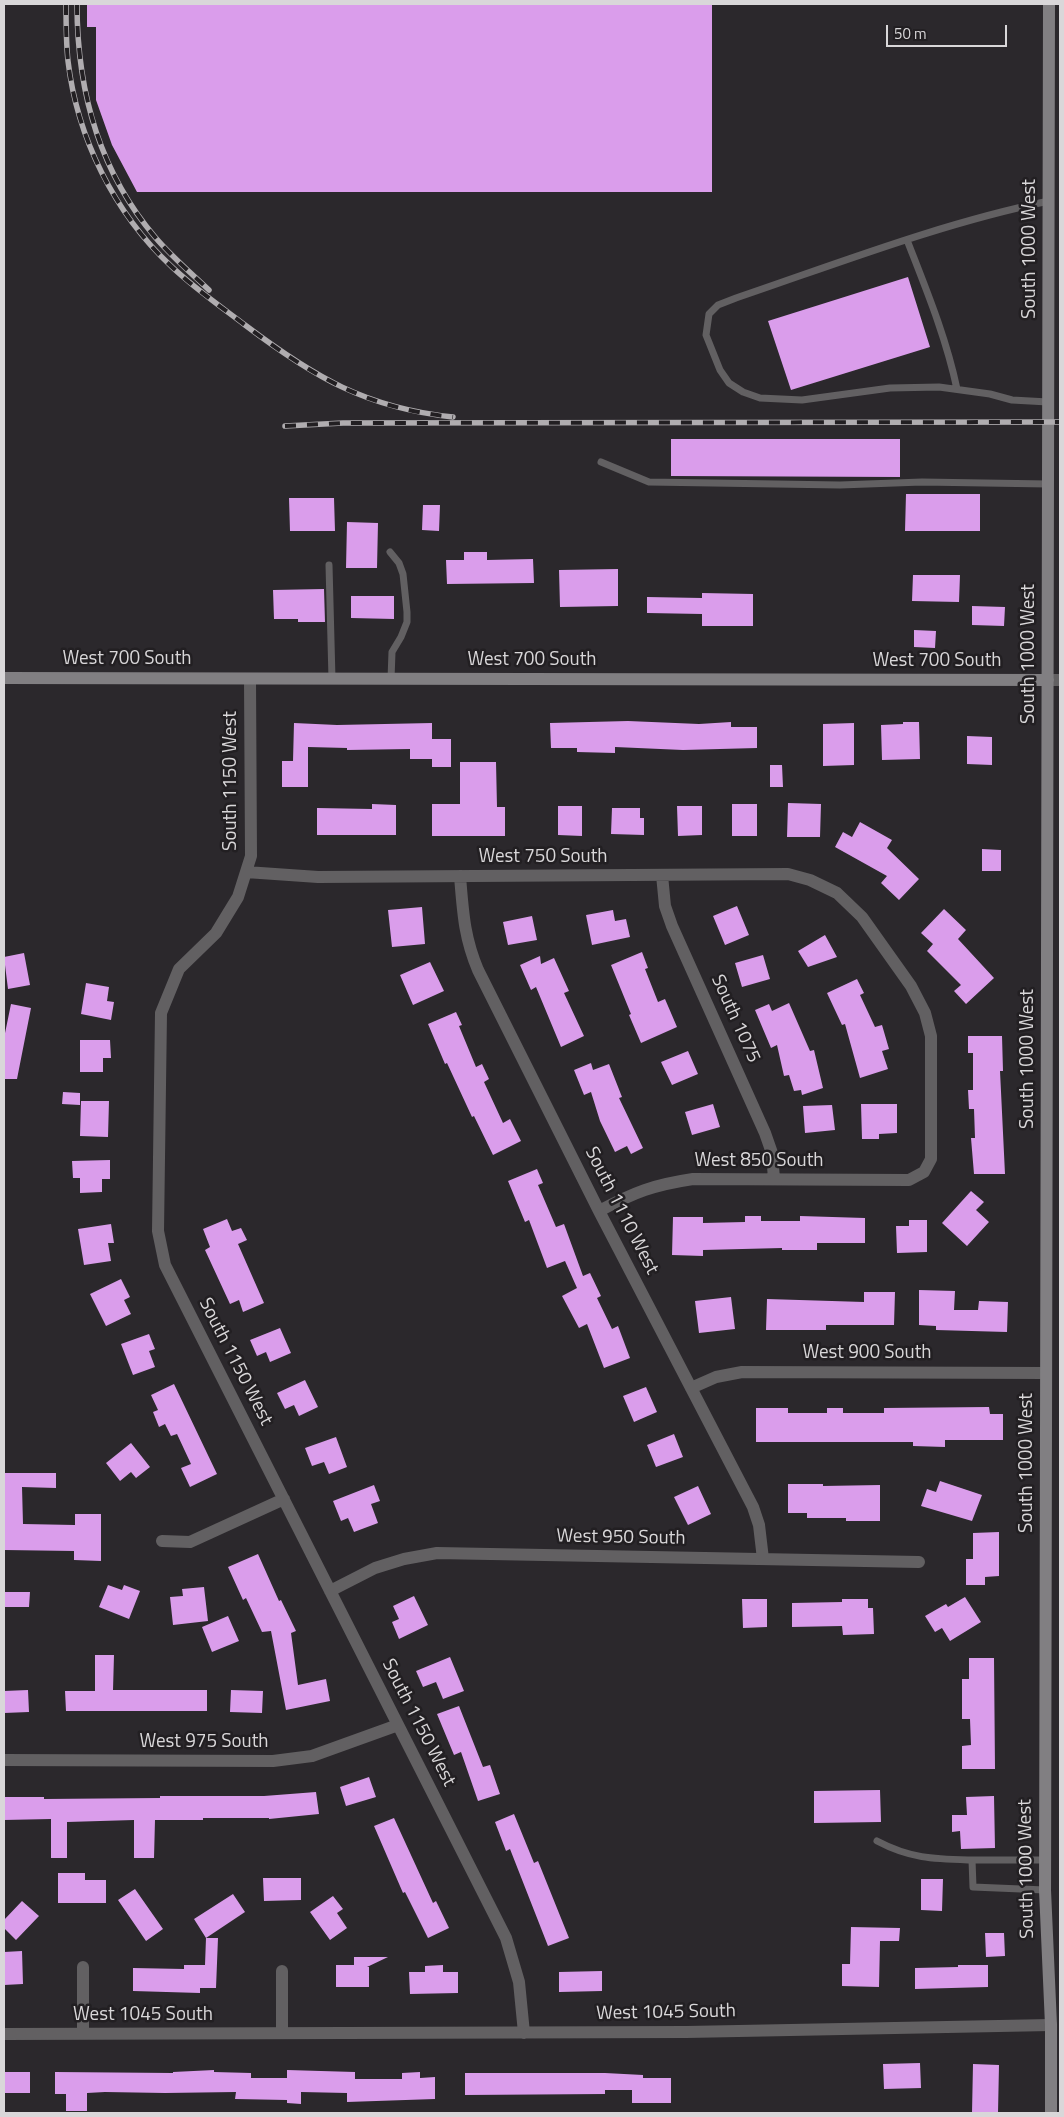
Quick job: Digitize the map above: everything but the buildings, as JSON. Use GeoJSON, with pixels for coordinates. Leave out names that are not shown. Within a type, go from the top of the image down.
{"type":"FeatureCollection","features":[{"type":"Feature","properties":{"kind":"main road","name":"South 1000 West"},"geometry":{"type":"LineString","coordinates":[[1049,4],[1048,484],[1054,680],[1046,1373],[1044,1890],[1051,2024],[1051,2113]]}},
{"type":"Feature","properties":{"kind":"main road","name":"West 700 South"},"geometry":{"type":"LineString","coordinates":[[4,678],[1054,680]]}},
{"type":"Feature","properties":{"kind":"street","name":"South 1150 West"},"geometry":{"type":"LineString","coordinates":[[250,678],[251,856],[238,897],[216,933],[179,969],[161,1013],[158,1230],[165,1265],[506,1938],[519,1982],[524,2033]]}},
{"type":"Feature","properties":{"kind":"street","name":"West 750 South"},"geometry":{"type":"LineString","coordinates":[[246,872],[318,877],[788,874],[810,880],[837,893],[862,917],[911,986],[925,1013],[931,1036],[931,1159],[924,1172]]}},
{"type":"Feature","properties":{"kind":"street","name":"South 1075"},"geometry":{"type":"LineString","coordinates":[[662,874],[665,906],[672,926],[766,1133],[772,1153],[774,1179]]}},
{"type":"Feature","properties":{"kind":"street","name":"South 1110 West"},"geometry":{"type":"LineString","coordinates":[[460,876],[463,919],[468,947],[599,1211],[753,1507],[759,1525],[763,1559]]}},
{"type":"Feature","properties":{"kind":"street","name":"West 850 South"},"geometry":{"type":"LineString","coordinates":[[599,1211],[634,1193],[659,1184],[693,1179],[909,1180],[924,1172]]}},
{"type":"Feature","properties":{"kind":"street","name":"West 900 South"},"geometry":{"type":"LineString","coordinates":[[691,1388],[716,1377],[742,1372],[1046,1373]]}},
{"type":"Feature","properties":{"kind":"street"},"geometry":{"type":"LineString","coordinates":[[162,1541],[190,1542],[284,1499]]}},
{"type":"Feature","properties":{"kind":"street","name":"West 950 South"},"geometry":{"type":"LineString","coordinates":[[330,1591],[375,1568],[404,1559],[437,1553],[919,1562]]}},
{"type":"Feature","properties":{"kind":"street","name":"West 975 South"},"geometry":{"type":"LineString","coordinates":[[4,1760],[273,1761],[312,1756],[398,1725]]}},
{"type":"Feature","properties":{"kind":"street"},"geometry":{"type":"LineString","coordinates":[[84,1966],[84,2034]]}},
{"type":"Feature","properties":{"kind":"street"},"geometry":{"type":"LineString","coordinates":[[282,1971],[282,2033]]}},
{"type":"Feature","properties":{"kind":"street","name":"West 1045 South"},"geometry":{"type":"LineString","coordinates":[[4,2034],[696,2032],[1051,2024]]}},
{"type":"Feature","properties":{"kind":"lane"},"geometry":{"type":"LineString","coordinates":[[1048,402],[1012,400],[939,387],[890,388],[802,400],[760,398],[743,392],[729,384],[712,354],[706,335],[706,326],[709,314],[718,305],[907,240],[992,214],[1049,201]]}},
{"type":"Feature","properties":{"kind":"lane"},"geometry":{"type":"LineString","coordinates":[[907,240],[938,319],[950,357],[957,389]]}},
{"type":"Feature","properties":{"kind":"lane"},"geometry":{"type":"LineString","coordinates":[[601,462],[649,482],[1048,484]]}},
{"type":"Feature","properties":{"kind":"lane"},"geometry":{"type":"LineString","coordinates":[[390,552],[399,563],[403,574],[407,622],[392,652],[390,679]]}},
{"type":"Feature","properties":{"kind":"lane"},"geometry":{"type":"LineString","coordinates":[[329,566],[332,678]]}},
{"type":"Feature","properties":{"kind":"lane"},"geometry":{"type":"LineString","coordinates":[[877,1841],[896,1851],[928,1859],[1044,1860]]}},
{"type":"Feature","properties":{"kind":"lane"},"geometry":{"type":"LineString","coordinates":[[972,1860],[973,1887],[1044,1890]]}},
{"type":"Feature","properties":{"kind":"railway"},"geometry":{"type":"LineString","coordinates":[[66,4],[67,54],[80,118],[102,172],[116,198],[132,222],[151,245],[171,266],[207,297],[270,344],[318,375],[367,398],[422,413],[453,417]]}},
{"type":"Feature","properties":{"kind":"railway"},"geometry":{"type":"LineString","coordinates":[[77,4],[81,67],[95,128],[106,157],[119,185],[155,237],[174,258],[209,290]]}},
{"type":"Feature","properties":{"kind":"railway"},"geometry":{"type":"LineString","coordinates":[[285,426],[343,423],[1060,422]]}}]}
